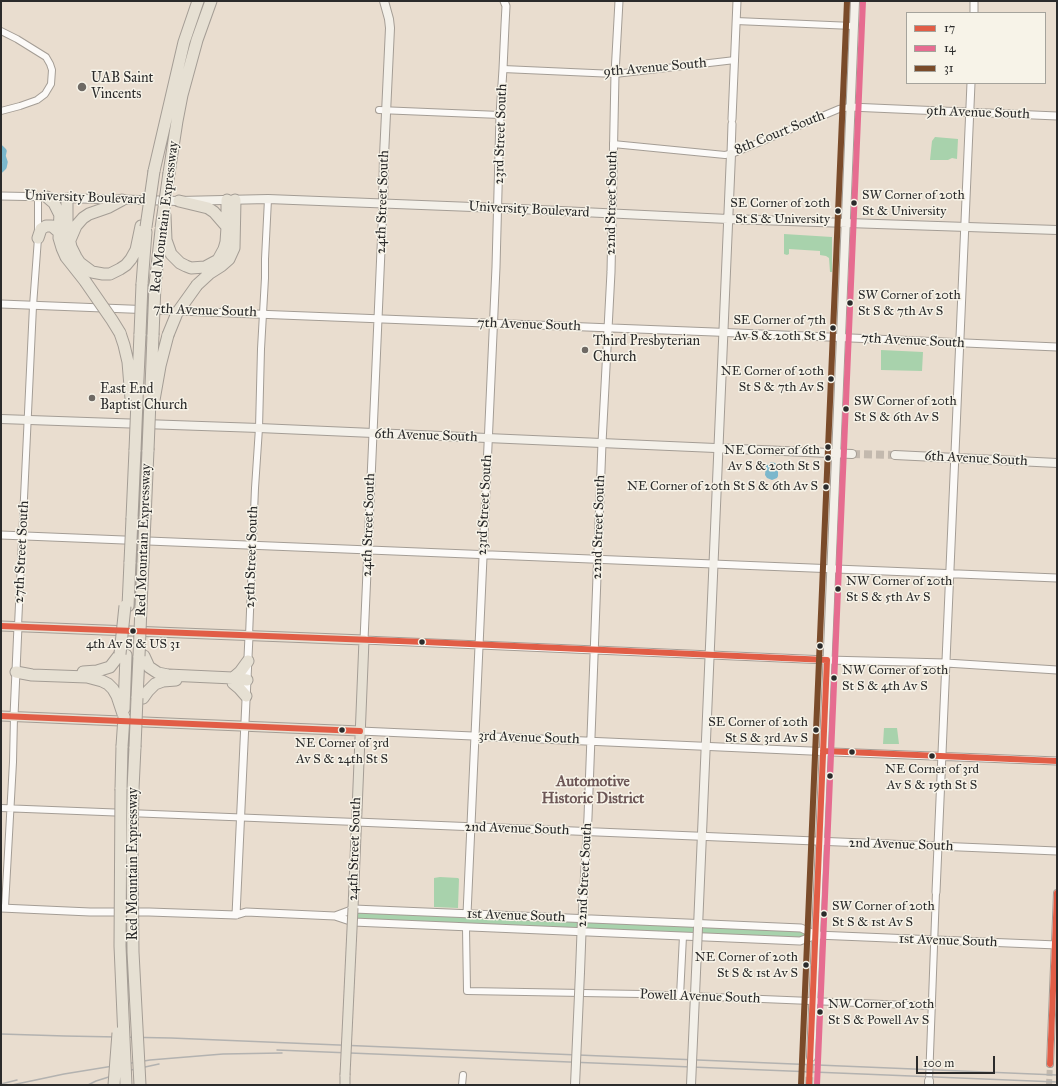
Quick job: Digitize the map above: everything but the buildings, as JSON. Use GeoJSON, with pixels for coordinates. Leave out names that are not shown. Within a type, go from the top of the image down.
{"type":"FeatureCollection","features":[{"type":"Feature","properties":{"kind":"highway","name":"Red Mountain Expressway"},"geometry":{"type":"LineString","coordinates":[[123,655],[126,606],[130,579],[136,433],[134,399],[140,334],[143,227],[155,153],[160,148],[184,42],[198,1]]}},
{"type":"Feature","properties":{"kind":"highway","name":"Red Mountain Expressway"},"geometry":{"type":"LineString","coordinates":[[140,1085],[133,952],[132,861],[134,785],[138,773],[137,747],[142,656],[140,631],[147,474],[151,466],[150,450],[155,285],[164,228],[164,209],[169,173],[182,95],[197,40],[211,1]]}},
{"type":"Feature","properties":{"kind":"highway"},"geometry":{"type":"LineString","coordinates":[[42,197],[54,203],[60,215]]}},
{"type":"Feature","properties":{"kind":"highway"},"geometry":{"type":"LineString","coordinates":[[64,198],[72,247],[76,257],[83,266],[92,272],[98,274],[110,274],[126,265],[131,259],[143,227]]}},
{"type":"Feature","properties":{"kind":"highway"},"geometry":{"type":"LineString","coordinates":[[64,198],[60,215],[61,244],[64,252],[120,333],[128,362],[134,399]]}},
{"type":"Feature","properties":{"kind":"highway"},"geometry":{"type":"LineString","coordinates":[[70,240],[76,226],[83,218],[122,200]]}},
{"type":"Feature","properties":{"kind":"highway"},"geometry":{"type":"LineString","coordinates":[[164,228],[169,249],[175,259],[191,268],[205,267],[218,260],[221,255],[226,242],[231,200]]}},
{"type":"Feature","properties":{"kind":"highway"},"geometry":{"type":"LineString","coordinates":[[152,400],[168,335],[176,313],[196,286],[229,259],[234,248],[231,200]]}},
{"type":"Feature","properties":{"kind":"highway"},"geometry":{"type":"LineString","coordinates":[[179,201],[208,208],[214,212],[227,227]]}},
{"type":"Feature","properties":{"kind":"highway"},"geometry":{"type":"LineString","coordinates":[[38,238],[41,229],[46,226],[52,226],[60,233]]}},
{"type":"Feature","properties":{"kind":"highway"},"geometry":{"type":"LineString","coordinates":[[16,672],[34,670],[79,672],[97,671],[110,667],[123,655]]}},
{"type":"Feature","properties":{"kind":"highway"},"geometry":{"type":"LineString","coordinates":[[121,697],[123,655]]}},
{"type":"Feature","properties":{"kind":"highway"},"geometry":{"type":"LineString","coordinates":[[142,656],[149,667],[158,673],[247,682]]}},
{"type":"Feature","properties":{"kind":"highway"},"geometry":{"type":"LineString","coordinates":[[233,681],[248,661]]}},
{"type":"Feature","properties":{"kind":"highway"},"geometry":{"type":"LineString","coordinates":[[16,672],[32,675],[94,678],[102,680],[108,684],[121,697]]}},
{"type":"Feature","properties":{"kind":"highway"},"geometry":{"type":"LineString","coordinates":[[140,698],[155,684],[163,681],[174,680],[233,681],[246,696]]}},
{"type":"Feature","properties":{"kind":"highway","name":"Red Mountain Expressway"},"geometry":{"type":"LineString","coordinates":[[121,697],[124,717],[121,789],[120,946],[126,1085]]}},
{"type":"Feature","properties":{"kind":"highway"},"geometry":{"type":"LineString","coordinates":[[114,1085],[122,989]]}},
{"type":"Feature","properties":{"kind":"main road"},"geometry":{"type":"LineString","coordinates":[[810,1057],[855,1]]}},
{"type":"Feature","properties":{"kind":"main road","name":"24th Street South"},"geometry":{"type":"LineString","coordinates":[[383,204],[383,110],[390,28],[385,2]]}},
{"type":"Feature","properties":{"kind":"main road"},"geometry":{"type":"LineString","coordinates":[[691,1085],[731,154]]}},
{"type":"Feature","properties":{"kind":"main road","name":"University Boulevard"},"geometry":{"type":"LineString","coordinates":[[64,198],[179,201],[268,199],[728,219],[1057,230]]}},
{"type":"Feature","properties":{"kind":"main road","name":"6th Avenue South"},"geometry":{"type":"LineString","coordinates":[[1,420],[259,428],[852,454]]}},
{"type":"Feature","properties":{"kind":"main road","name":"6th Avenue South"},"geometry":{"type":"LineString","coordinates":[[896,455],[1057,463]]}},
{"type":"Feature","properties":{"kind":"main road"},"geometry":{"type":"LineString","coordinates":[[1,626],[364,640]]}},
{"type":"Feature","properties":{"kind":"main road","name":"24th Street South"},"geometry":{"type":"LineString","coordinates":[[345,1085],[364,640]]}},
{"type":"Feature","properties":{"kind":"main road","name":"3rd Avenue South"},"geometry":{"type":"LineString","coordinates":[[1,716],[360,731]]}},
{"type":"Feature","properties":{"kind":"main road","name":"22nd Street South"},"geometry":{"type":"LineString","coordinates":[[576,1085],[582,919]]}},
{"type":"Feature","properties":{"kind":"street","name":"23rd Street South"},"geometry":{"type":"LineString","coordinates":[[467,914],[480,644],[482,555],[498,208],[500,115],[504,70],[506,6],[504,1]]}},
{"type":"Feature","properties":{"kind":"street"},"geometry":{"type":"LineString","coordinates":[[731,154],[736,1]]}},
{"type":"Feature","properties":{"kind":"street"},"geometry":{"type":"LineString","coordinates":[[974,1],[974,12]]}},
{"type":"Feature","properties":{"kind":"street","name":"22nd Street South"},"geometry":{"type":"LineString","coordinates":[[582,919],[587,832],[602,443],[611,272],[613,144],[620,2]]}},
{"type":"Feature","properties":{"kind":"street"},"geometry":{"type":"LineString","coordinates":[[736,21],[853,26]]}},
{"type":"Feature","properties":{"kind":"street"},"geometry":{"type":"LineString","coordinates":[[1,31],[46,57],[52,70],[51,84],[45,94],[37,100],[1,111]]}},
{"type":"Feature","properties":{"kind":"street","name":"9th Avenue South"},"geometry":{"type":"LineString","coordinates":[[504,70],[616,74],[735,60]]}},
{"type":"Feature","properties":{"kind":"street"},"geometry":{"type":"LineString","coordinates":[[929,1083],[971,84]]}},
{"type":"Feature","properties":{"kind":"street","name":"9th Avenue South"},"geometry":{"type":"LineString","coordinates":[[850,107],[1057,116]]}},
{"type":"Feature","properties":{"kind":"street","name":"8th Court South"},"geometry":{"type":"LineString","coordinates":[[613,144],[725,155],[731,154],[839,109],[850,107]]}},
{"type":"Feature","properties":{"kind":"street"},"geometry":{"type":"LineString","coordinates":[[383,110],[500,115]]}},
{"type":"Feature","properties":{"kind":"street","name":"University Boulevard"},"geometry":{"type":"LineString","coordinates":[[1,196],[64,198]]}},
{"type":"Feature","properties":{"kind":"street","name":"27th Street South"},"geometry":{"type":"LineString","coordinates":[[3,908],[10,808],[33,306],[42,197]]}},
{"type":"Feature","properties":{"kind":"street","name":"25th Street South"},"geometry":{"type":"LineString","coordinates":[[236,915],[259,428],[268,199]]}},
{"type":"Feature","properties":{"kind":"street","name":"24th Street South"},"geometry":{"type":"LineString","coordinates":[[364,640],[383,204]]}},
{"type":"Feature","properties":{"kind":"street","name":"7th Avenue South"},"geometry":{"type":"LineString","coordinates":[[1,304],[724,332],[1057,347]]}},
{"type":"Feature","properties":{"kind":"street"},"geometry":{"type":"LineString","coordinates":[[1,535],[1057,578]]}},
{"type":"Feature","properties":{"kind":"street"},"geometry":{"type":"LineString","coordinates":[[364,640],[827,660],[946,663],[1057,670]]}},
{"type":"Feature","properties":{"kind":"street","name":"3rd Avenue South"},"geometry":{"type":"LineString","coordinates":[[360,731],[1057,761]]}},
{"type":"Feature","properties":{"kind":"street","name":"2nd Avenue South"},"geometry":{"type":"LineString","coordinates":[[1,808],[1057,851]]}},
{"type":"Feature","properties":{"kind":"street"},"geometry":{"type":"LineString","coordinates":[[1050,1064],[1057,893]]}},
{"type":"Feature","properties":{"kind":"street","name":"1st Avenue South"},"geometry":{"type":"LineString","coordinates":[[3,908],[90,912],[149,912],[236,915],[246,912],[335,916],[353,922],[466,928],[800,941],[816,935]]}},
{"type":"Feature","properties":{"kind":"street","name":"1st Avenue South"},"geometry":{"type":"LineString","coordinates":[[335,916],[354,909],[698,925],[801,928],[816,935],[1056,945]]}},
{"type":"Feature","properties":{"kind":"street"},"geometry":{"type":"LineString","coordinates":[[599,932],[595,926],[601,920]]}},
{"type":"Feature","properties":{"kind":"street","name":"Powell Avenue South"},"geometry":{"type":"LineString","coordinates":[[466,928],[467,991],[641,994],[932,1006]]}},
{"type":"Feature","properties":{"kind":"street"},"geometry":{"type":"LineString","coordinates":[[680,996],[683,936]]}},
{"type":"Feature","properties":{"kind":"street"},"geometry":{"type":"LineString","coordinates":[[462,1085],[463,1075]]}},
{"type":"Feature","properties":{"kind":"green space"},"geometry":{"type":"Polygon","coordinates":[[[935,137],[958,139],[957,159],[930,160],[932,141],[935,137]]]}},
{"type":"Feature","properties":{"kind":"green space"},"geometry":{"type":"Polygon","coordinates":[[[784,234],[832,237],[832,272],[830,272],[829,258],[820,255],[820,251],[789,249],[789,254],[784,254],[784,234]]]}},
{"type":"Feature","properties":{"kind":"green space"},"geometry":{"type":"Polygon","coordinates":[[[881,350],[923,352],[922,371],[881,370],[881,350]]]}},
{"type":"Feature","properties":{"kind":"green space"},"geometry":{"type":"Polygon","coordinates":[[[884,728],[897,728],[899,744],[883,744],[884,728]]]}},
{"type":"Feature","properties":{"kind":"green space"},"geometry":{"type":"Polygon","coordinates":[[[440,877],[459,879],[458,908],[434,907],[434,878],[440,877]]]}},
{"type":"Feature","properties":{"kind":"green space"},"geometry":{"type":"Polygon","coordinates":[[[354,912],[800,931],[806,935],[800,938],[354,920],[343,916],[354,912]]]}},
{"type":"Feature","properties":{"kind":"water"},"geometry":{"type":"Polygon","coordinates":[[[771,462],[775,463],[776,468],[778,468],[777,478],[772,480],[767,478],[765,475],[766,465],[771,462]]]}},
{"type":"Feature","properties":{"kind":"waterway"},"geometry":{"type":"LineString","coordinates":[[1,148],[4,151],[3,156],[5,162],[4,167],[1,170]]}},
{"type":"Feature","properties":{"kind":"tunnel"},"geometry":{"type":"LineString","coordinates":[[852,454],[895,455]]}},
{"type":"Feature","properties":{"kind":"tunnel"},"geometry":{"type":"LineString","coordinates":[[809,1085],[810,1063]]}},
{"type":"Feature","properties":{"kind":"tunnel"},"geometry":{"type":"LineString","coordinates":[[1049,1085],[1050,1064]]}},
{"type":"Feature","properties":{"kind":"railway"},"geometry":{"type":"LineString","coordinates":[[1,1034],[171,1038],[1057,1075]]}},
{"type":"Feature","properties":{"kind":"railway"},"geometry":{"type":"LineString","coordinates":[[277,1050],[1057,1082]]}},
{"type":"Feature","properties":{"kind":"railway"},"geometry":{"type":"LineString","coordinates":[[12,1085],[64,1074],[150,1060],[223,1054],[282,1053]]}},
{"type":"Feature","properties":{"kind":"railway"},"geometry":{"type":"LineString","coordinates":[[88,1085],[131,1070],[159,1064]]}},
{"type":"Feature","properties":{"kind":"railway"},"geometry":{"type":"LineString","coordinates":[[1,1084],[17,1080]]}},
{"type":"Feature","properties":{"kind":"transit line","name":"31"},"geometry":{"type":"LineString","coordinates":[[801,1085],[847,1]]}},
{"type":"Feature","properties":{"kind":"transit line","name":"14"},"geometry":{"type":"LineString","coordinates":[[817,1085],[863,1]]}},
{"type":"Feature","properties":{"kind":"transit line","name":"17"},"geometry":{"type":"LineString","coordinates":[[1,626],[425,642],[827,660],[809,1085]]}},
{"type":"Feature","properties":{"kind":"transit line","name":"17"},"geometry":{"type":"LineString","coordinates":[[1,716],[360,731]]}},
{"type":"Feature","properties":{"kind":"transit line","name":"17"},"geometry":{"type":"LineString","coordinates":[[823,751],[1057,761]]}},
{"type":"Feature","properties":{"kind":"transit line","name":"17"},"geometry":{"type":"LineString","coordinates":[[1050,1064],[1057,893]]}},
{"type":"Feature","properties":{"kind":"place","name":"UAB Saint Vincents"},"geometry":{"type":"Point","coordinates":[82,87]}},
{"type":"Feature","properties":{"kind":"place","name":"SW Corner of 20th St & University"},"geometry":{"type":"Point","coordinates":[854,203]}},
{"type":"Feature","properties":{"kind":"place","name":"SE Corner of 20th St S & University"},"geometry":{"type":"Point","coordinates":[838,211]}},
{"type":"Feature","properties":{"kind":"place","name":"SW Corner of 20th St S & 7th Av S"},"geometry":{"type":"Point","coordinates":[850,303]}},
{"type":"Feature","properties":{"kind":"place","name":"SE Corner of 7th Av S & 20th St S"},"geometry":{"type":"Point","coordinates":[833,328]}},
{"type":"Feature","properties":{"kind":"place","name":"Third Presbyterian Church"},"geometry":{"type":"Point","coordinates":[585,350]}},
{"type":"Feature","properties":{"kind":"place","name":"NE Corner of 20th St S & 7th Av S"},"geometry":{"type":"Point","coordinates":[831,379]}},
{"type":"Feature","properties":{"kind":"place","name":"East End Baptist Church"},"geometry":{"type":"Point","coordinates":[92,398]}},
{"type":"Feature","properties":{"kind":"place","name":"SW Corner of 20th St S & 6th Av S"},"geometry":{"type":"Point","coordinates":[846,409]}},
{"type":"Feature","properties":{"kind":"place","name":"NE Corner of 6th Av S & 20th St S"},"geometry":{"type":"Point","coordinates":[828,458]}},
{"type":"Feature","properties":{"kind":"place","name":"NE Corner of 20th St S & 6th Av S"},"geometry":{"type":"Point","coordinates":[826,487]}},
{"type":"Feature","properties":{"kind":"place","name":"NW Corner of 20th St S & 5th Av S"},"geometry":{"type":"Point","coordinates":[838,589]}},
{"type":"Feature","properties":{"kind":"place","name":"4th Av S & US 31"},"geometry":{"type":"Point","coordinates":[133,631]}},
{"type":"Feature","properties":{"kind":"place","name":"NW Corner of 20th St S & 4th Av S"},"geometry":{"type":"Point","coordinates":[834,678]}},
{"type":"Feature","properties":{"kind":"place","name":"NE Corner of 3rd Av S & 24th St S"},"geometry":{"type":"Point","coordinates":[342,730]}},
{"type":"Feature","properties":{"kind":"place","name":"SE Corner of 20th St S & 3rd Av S"},"geometry":{"type":"Point","coordinates":[816,730]}},
{"type":"Feature","properties":{"kind":"place","name":"NE Corner of 3rd Av S & 19th St S"},"geometry":{"type":"Point","coordinates":[932,756]}},
{"type":"Feature","properties":{"kind":"place","name":"SW Corner of 20th St S & 1st Av S"},"geometry":{"type":"Point","coordinates":[824,914]}},
{"type":"Feature","properties":{"kind":"place","name":"NE Corner of 20th St S & 1st Av S"},"geometry":{"type":"Point","coordinates":[806,965]}},
{"type":"Feature","properties":{"kind":"place","name":"NW Corner of 20th St S & Powell Av S"},"geometry":{"type":"Point","coordinates":[820,1012]}},
{"type":"Feature","properties":{"kind":"district","name":"Automotive Historic District"},"geometry":{"type":"Point","coordinates":[593,790]}}]}
